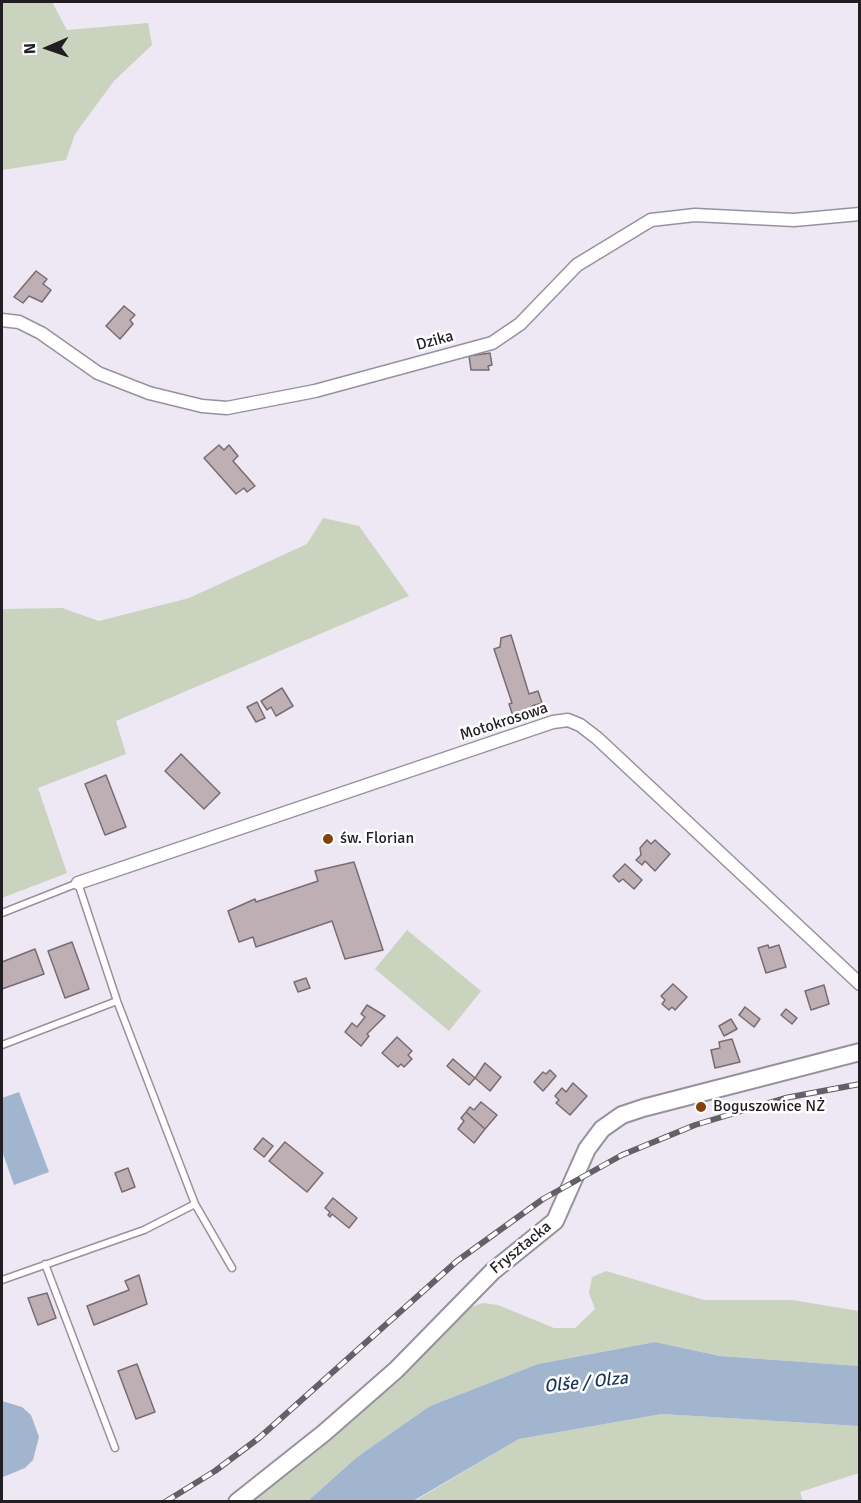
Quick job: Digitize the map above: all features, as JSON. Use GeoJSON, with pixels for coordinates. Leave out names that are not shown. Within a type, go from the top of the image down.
{"type":"FeatureCollection","features":[{"type":"Feature","properties":{"kind":"street","name":"Dzika"},"geometry":{"type":"LineString","coordinates":[[2,320],[19,322],[41,333],[98,373],[149,393],[202,406],[227,408],[315,391],[492,343],[520,324],[577,265],[651,220],[695,215],[794,220],[860,214]]}},
{"type":"Feature","properties":{"kind":"street","name":"Motokrosowa"},"geometry":{"type":"LineString","coordinates":[[78,883],[553,722],[568,720],[597,738],[860,984]]}},
{"type":"Feature","properties":{"kind":"street","name":"Frysztacka"},"geometry":{"type":"LineString","coordinates":[[237,1502],[333,1425],[396,1370],[493,1271],[555,1221],[587,1149],[602,1129],[622,1115],[643,1108],[860,1052]]}},
{"type":"Feature","properties":{"kind":"lane"},"geometry":{"type":"LineString","coordinates":[[2,913],[78,883],[117,1001],[195,1204],[232,1268]]}},
{"type":"Feature","properties":{"kind":"lane"},"geometry":{"type":"LineString","coordinates":[[2,1045],[117,1001]]}},
{"type":"Feature","properties":{"kind":"lane"},"geometry":{"type":"LineString","coordinates":[[2,1281],[144,1230],[195,1204]]}},
{"type":"Feature","properties":{"kind":"lane"},"geometry":{"type":"LineString","coordinates":[[45,1264],[115,1448]]}},
{"type":"Feature","properties":{"kind":"green space"},"geometry":{"type":"Polygon","coordinates":[[[2,2],[52,2],[67,30],[148,23],[152,45],[114,81],[75,134],[66,160],[2,170],[2,2]]]}},
{"type":"Feature","properties":{"kind":"green space"},"geometry":{"type":"Polygon","coordinates":[[[323,518],[359,526],[409,596],[116,721],[126,754],[38,788],[67,873],[2,898],[2,609],[62,608],[99,621],[189,598],[307,544],[323,518]]]}},
{"type":"Feature","properties":{"kind":"green space"},"geometry":{"type":"Polygon","coordinates":[[[407,930],[481,991],[449,1031],[375,969],[407,930]]]}},
{"type":"Feature","properties":{"kind":"green space"},"geometry":{"type":"Polygon","coordinates":[[[606,1271],[704,1300],[792,1300],[859,1311],[859,1366],[720,1356],[655,1342],[538,1364],[430,1406],[357,1457],[308,1501],[248,1502],[330,1440],[409,1369],[465,1309],[483,1303],[498,1305],[554,1328],[575,1328],[595,1309],[589,1293],[592,1277],[606,1271]]]}},
{"type":"Feature","properties":{"kind":"green space"},"geometry":{"type":"Polygon","coordinates":[[[662,1414],[859,1426],[859,1473],[800,1492],[803,1501],[413,1502],[519,1439],[662,1414]]]}},
{"type":"Feature","properties":{"kind":"water"},"geometry":{"type":"Polygon","coordinates":[[[19,1092],[49,1172],[14,1185],[2,1151],[2,1098],[19,1092]]]}},
{"type":"Feature","properties":{"kind":"water","name":"Olše / Olza"},"geometry":{"type":"Polygon","coordinates":[[[655,1342],[720,1356],[859,1366],[859,1426],[662,1414],[519,1439],[413,1501],[308,1501],[357,1457],[430,1406],[538,1364],[655,1342]]]}},
{"type":"Feature","properties":{"kind":"water"},"geometry":{"type":"Polygon","coordinates":[[[2,1401],[22,1407],[31,1415],[39,1437],[33,1460],[25,1468],[3,1477],[2,1401]]]}},
{"type":"Feature","properties":{"kind":"building"},"geometry":{"type":"Polygon","coordinates":[[[36,271],[47,279],[43,284],[51,290],[42,302],[29,296],[23,303],[14,297],[36,271]]]}},
{"type":"Feature","properties":{"kind":"building"},"geometry":{"type":"Polygon","coordinates":[[[124,306],[135,315],[130,320],[133,324],[120,339],[106,326],[124,306]]]}},
{"type":"Feature","properties":{"kind":"building"},"geometry":{"type":"Polygon","coordinates":[[[490,353],[492,365],[488,366],[489,370],[471,370],[469,356],[490,353]]]}},
{"type":"Feature","properties":{"kind":"building"},"geometry":{"type":"Polygon","coordinates":[[[219,445],[224,450],[229,445],[238,456],[233,461],[255,486],[247,492],[244,488],[236,494],[204,458],[219,445]]]}},
{"type":"Feature","properties":{"kind":"building"},"geometry":{"type":"Polygon","coordinates":[[[511,635],[529,694],[538,691],[542,703],[532,706],[534,710],[513,716],[509,704],[512,703],[494,649],[500,647],[501,638],[511,635]]]}},
{"type":"Feature","properties":{"kind":"building"},"geometry":{"type":"Polygon","coordinates":[[[282,688],[293,706],[276,716],[271,707],[267,710],[261,701],[282,688]]]}},
{"type":"Feature","properties":{"kind":"building"},"geometry":{"type":"Polygon","coordinates":[[[257,702],[265,718],[256,722],[247,707],[257,702]]]}},
{"type":"Feature","properties":{"kind":"building"},"geometry":{"type":"Polygon","coordinates":[[[181,754],[220,793],[204,809],[165,771],[181,754]]]}},
{"type":"Feature","properties":{"kind":"building"},"geometry":{"type":"Polygon","coordinates":[[[106,775],[126,827],[105,835],[85,784],[106,775]]]}},
{"type":"Feature","properties":{"kind":"building"},"geometry":{"type":"Polygon","coordinates":[[[647,840],[651,844],[655,840],[670,854],[655,871],[645,861],[642,865],[636,860],[641,855],[640,848],[647,840]]]}},
{"type":"Feature","properties":{"kind":"building"},"geometry":{"type":"Polygon","coordinates":[[[354,862],[383,950],[345,959],[332,921],[256,947],[253,937],[239,942],[228,911],[255,899],[256,902],[318,881],[315,871],[354,862]]]}},
{"type":"Feature","properties":{"kind":"building"},"geometry":{"type":"Polygon","coordinates":[[[625,864],[642,880],[634,889],[623,879],[619,882],[613,876],[625,864]]]}},
{"type":"Feature","properties":{"kind":"building"},"geometry":{"type":"Polygon","coordinates":[[[72,942],[89,989],[65,998],[48,951],[72,942]]]}},
{"type":"Feature","properties":{"kind":"building"},"geometry":{"type":"Polygon","coordinates":[[[768,945],[769,948],[779,945],[786,967],[766,973],[758,948],[768,945]]]}},
{"type":"Feature","properties":{"kind":"building"},"geometry":{"type":"Polygon","coordinates":[[[35,949],[44,974],[2,989],[2,962],[35,949]]]}},
{"type":"Feature","properties":{"kind":"building"},"geometry":{"type":"Polygon","coordinates":[[[306,978],[310,988],[298,992],[294,982],[306,978]]]}},
{"type":"Feature","properties":{"kind":"building"},"geometry":{"type":"Polygon","coordinates":[[[673,984],[687,997],[675,1010],[672,1007],[669,1010],[662,1004],[665,1000],[661,996],[673,984]]]}},
{"type":"Feature","properties":{"kind":"building"},"geometry":{"type":"Polygon","coordinates":[[[824,985],[829,1004],[811,1010],[805,991],[824,985]]]}},
{"type":"Feature","properties":{"kind":"building"},"geometry":{"type":"Polygon","coordinates":[[[367,1005],[385,1016],[367,1034],[369,1036],[361,1046],[345,1032],[352,1023],[357,1027],[365,1017],[361,1014],[367,1005]]]}},
{"type":"Feature","properties":{"kind":"building"},"geometry":{"type":"Polygon","coordinates":[[[745,1007],[760,1019],[754,1027],[739,1015],[745,1007]]]}},
{"type":"Feature","properties":{"kind":"building"},"geometry":{"type":"Polygon","coordinates":[[[786,1009],[797,1018],[792,1024],[781,1015],[786,1009]]]}},
{"type":"Feature","properties":{"kind":"building"},"geometry":{"type":"Polygon","coordinates":[[[731,1019],[737,1029],[724,1036],[719,1026],[731,1019]]]}},
{"type":"Feature","properties":{"kind":"building"},"geometry":{"type":"Polygon","coordinates":[[[397,1037],[412,1051],[408,1055],[412,1059],[404,1067],[401,1064],[398,1067],[382,1053],[397,1037]]]}},
{"type":"Feature","properties":{"kind":"building"},"geometry":{"type":"Polygon","coordinates":[[[732,1039],[740,1062],[715,1068],[711,1050],[720,1048],[719,1042],[732,1039]]]}},
{"type":"Feature","properties":{"kind":"building"},"geometry":{"type":"Polygon","coordinates":[[[453,1059],[475,1078],[469,1085],[447,1066],[453,1059]]]}},
{"type":"Feature","properties":{"kind":"building"},"geometry":{"type":"Polygon","coordinates":[[[485,1063],[501,1077],[490,1091],[475,1078],[485,1063]]]}},
{"type":"Feature","properties":{"kind":"building"},"geometry":{"type":"Polygon","coordinates":[[[550,1070],[556,1076],[543,1091],[534,1082],[543,1072],[546,1074],[550,1070]]]}},
{"type":"Feature","properties":{"kind":"building"},"geometry":{"type":"Polygon","coordinates":[[[573,1083],[587,1096],[570,1115],[556,1103],[559,1100],[555,1096],[562,1088],[566,1092],[573,1083]]]}},
{"type":"Feature","properties":{"kind":"building"},"geometry":{"type":"Polygon","coordinates":[[[481,1102],[497,1115],[485,1129],[466,1112],[470,1107],[474,1110],[481,1102]]]}},
{"type":"Feature","properties":{"kind":"building"},"geometry":{"type":"Polygon","coordinates":[[[466,1112],[485,1129],[474,1143],[458,1129],[464,1121],[461,1118],[466,1112]]]}},
{"type":"Feature","properties":{"kind":"building"},"geometry":{"type":"Polygon","coordinates":[[[263,1138],[273,1146],[264,1157],[254,1149],[263,1138]]]}},
{"type":"Feature","properties":{"kind":"building"},"geometry":{"type":"Polygon","coordinates":[[[285,1142],[323,1173],[307,1192],[269,1161],[285,1142]]]}},
{"type":"Feature","properties":{"kind":"building"},"geometry":{"type":"Polygon","coordinates":[[[128,1168],[135,1187],[122,1192],[115,1173],[128,1168]]]}},
{"type":"Feature","properties":{"kind":"building"},"geometry":{"type":"Polygon","coordinates":[[[333,1198],[357,1218],[349,1228],[332,1214],[330,1217],[328,1215],[330,1212],[325,1208],[333,1198]]]}},
{"type":"Feature","properties":{"kind":"building"},"geometry":{"type":"Polygon","coordinates":[[[139,1275],[147,1304],[94,1325],[87,1306],[129,1290],[125,1281],[139,1275]]]}},
{"type":"Feature","properties":{"kind":"building"},"geometry":{"type":"Polygon","coordinates":[[[47,1293],[56,1318],[38,1325],[28,1298],[47,1293]]]}},
{"type":"Feature","properties":{"kind":"building"},"geometry":{"type":"Polygon","coordinates":[[[137,1364],[155,1412],[136,1419],[118,1371],[137,1364]]]}},
{"type":"Feature","properties":{"kind":"railway"},"geometry":{"type":"LineString","coordinates":[[165,1502],[215,1471],[259,1438],[457,1261],[543,1199],[622,1155],[695,1125],[785,1098],[860,1084]]}},
{"type":"Feature","properties":{"kind":"place","name":"św. Florian"},"geometry":{"type":"Point","coordinates":[328,839]}},
{"type":"Feature","properties":{"kind":"place","name":"Boguszowice NŻ"},"geometry":{"type":"Point","coordinates":[701,1107]}}]}
